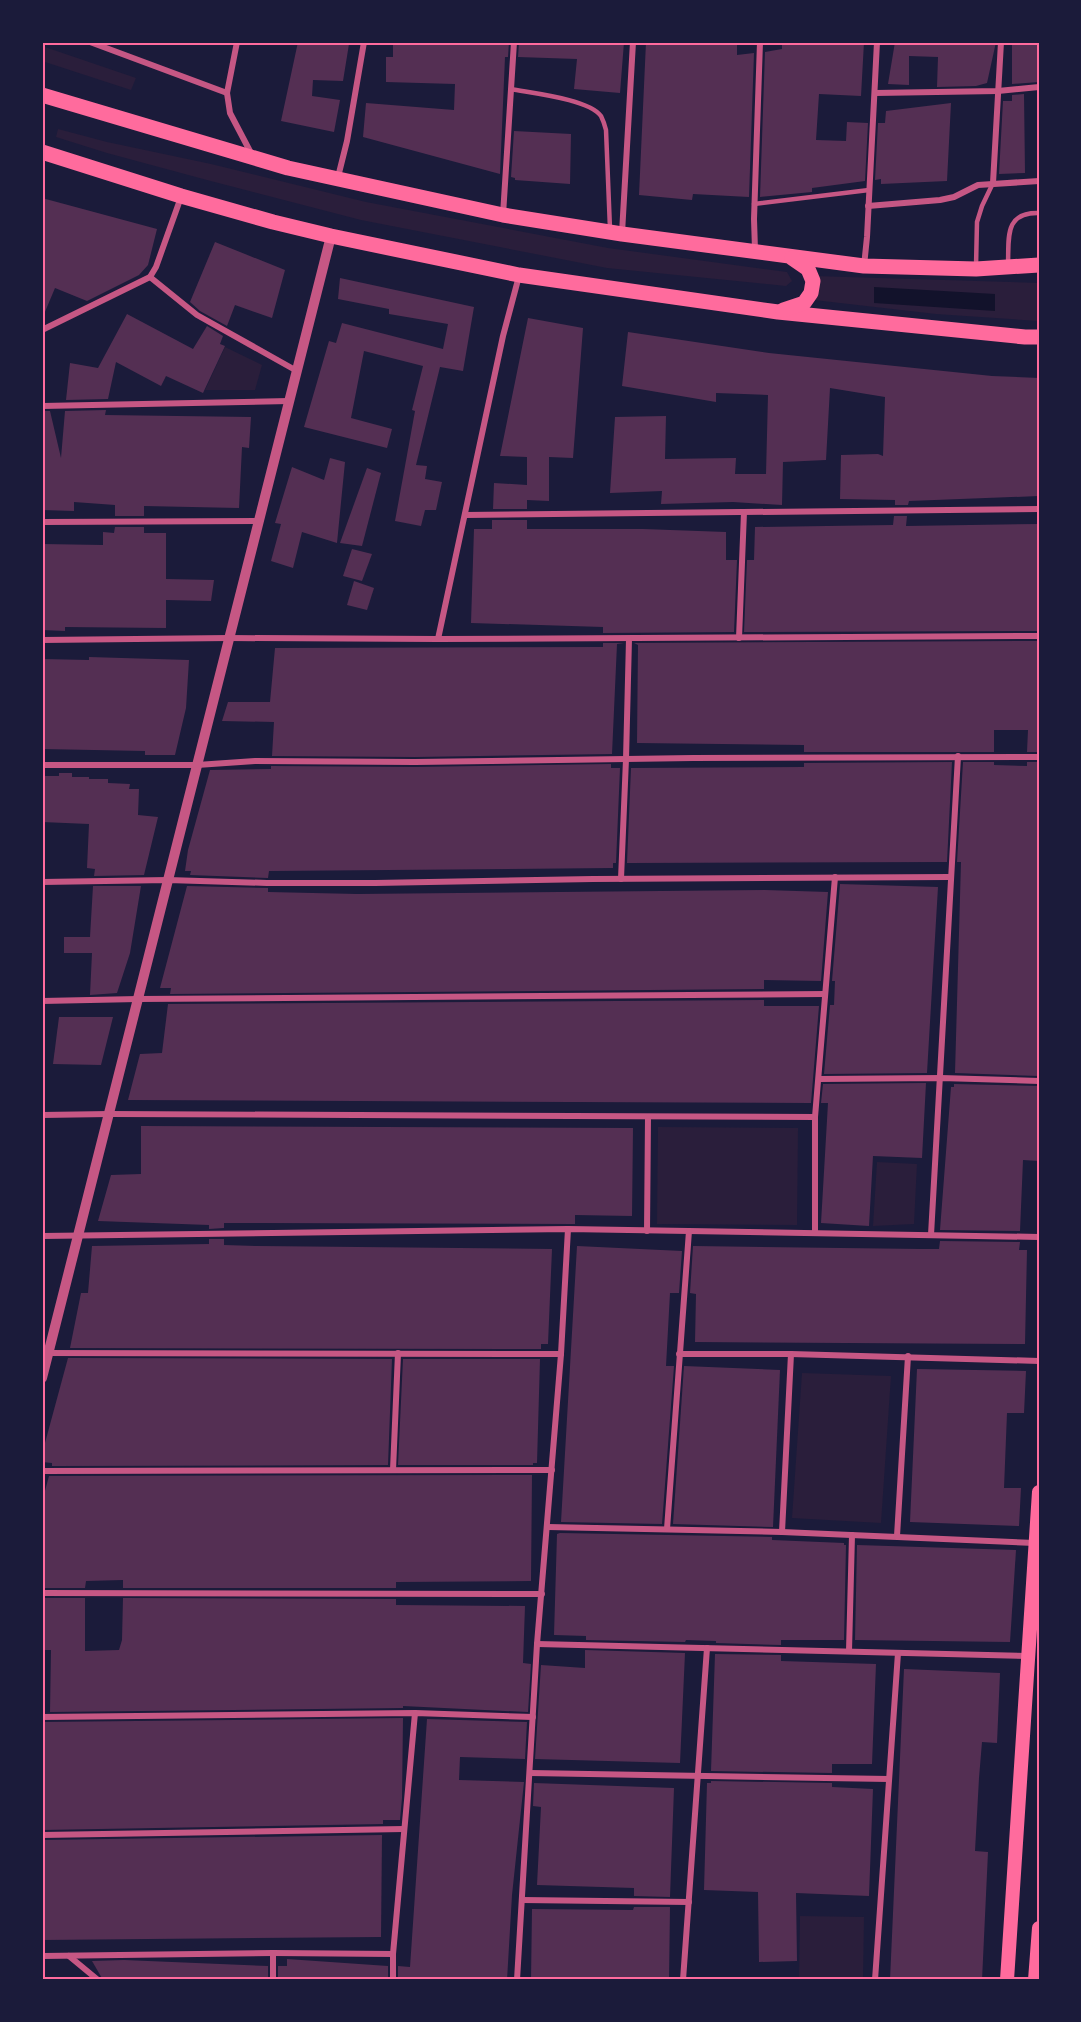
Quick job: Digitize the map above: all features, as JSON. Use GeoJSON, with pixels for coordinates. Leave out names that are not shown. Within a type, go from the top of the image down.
{"type":"FeatureCollection","features":[{"type":"Feature","properties":{"kind":"highway"},"geometry":{"type":"LineString","coordinates":[[42,94],[254,158],[337,180],[503,215],[616,233],[864,266],[976,268],[1039,265]]}},
{"type":"Feature","properties":{"kind":"highway"},"geometry":{"type":"LineString","coordinates":[[42,152],[181,196],[331,236],[519,275],[778,312],[1039,337]]}},
{"type":"Feature","properties":{"kind":"highway"},"geometry":{"type":"LineString","coordinates":[[778,312],[804,303],[811,293],[813,281],[808,269],[789,256]]}},
{"type":"Feature","properties":{"kind":"main road"},"geometry":{"type":"LineString","coordinates":[[1007,1980],[1039,1492]]}},
{"type":"Feature","properties":{"kind":"main road"},"geometry":{"type":"LineString","coordinates":[[1035,1980],[1039,1928]]}},
{"type":"Feature","properties":{"kind":"street"},"geometry":{"type":"LineString","coordinates":[[90,42],[111,45],[227,93]]}},
{"type":"Feature","properties":{"kind":"street"},"geometry":{"type":"LineString","coordinates":[[237,42],[227,93],[230,112],[254,158]]}},
{"type":"Feature","properties":{"kind":"street"},"geometry":{"type":"LineString","coordinates":[[337,180],[347,141],[364,42]]}},
{"type":"Feature","properties":{"kind":"street"},"geometry":{"type":"LineString","coordinates":[[503,215],[514,42]]}},
{"type":"Feature","properties":{"kind":"street"},"geometry":{"type":"LineString","coordinates":[[616,233],[633,42]]}},
{"type":"Feature","properties":{"kind":"street"},"geometry":{"type":"LineString","coordinates":[[755,250],[754,204],[760,42]]}},
{"type":"Feature","properties":{"kind":"street"},"geometry":{"type":"LineString","coordinates":[[864,266],[877,42]]}},
{"type":"Feature","properties":{"kind":"street"},"geometry":{"type":"LineString","coordinates":[[993,183],[1001,42]]}},
{"type":"Feature","properties":{"kind":"street"},"geometry":{"type":"LineString","coordinates":[[875,93],[998,91],[1039,87]]}},
{"type":"Feature","properties":{"kind":"street"},"geometry":{"type":"LineString","coordinates":[[868,206],[940,200],[954,197],[978,185],[1039,181]]}},
{"type":"Feature","properties":{"kind":"street"},"geometry":{"type":"LineString","coordinates":[[42,330],[150,277],[160,258],[181,196]]}},
{"type":"Feature","properties":{"kind":"street"},"geometry":{"type":"LineString","coordinates":[[42,1378],[45,1353],[78,1236],[331,236]]}},
{"type":"Feature","properties":{"kind":"street"},"geometry":{"type":"LineString","coordinates":[[438,639],[503,336],[519,275]]}},
{"type":"Feature","properties":{"kind":"street"},"geometry":{"type":"LineString","coordinates":[[150,277],[197,315],[297,370]]}},
{"type":"Feature","properties":{"kind":"street"},"geometry":{"type":"LineString","coordinates":[[42,406],[289,401]]}},
{"type":"Feature","properties":{"kind":"street"},"geometry":{"type":"LineString","coordinates":[[465,515],[1039,509]]}},
{"type":"Feature","properties":{"kind":"street"},"geometry":{"type":"LineString","coordinates":[[739,638],[744,512]]}},
{"type":"Feature","properties":{"kind":"street"},"geometry":{"type":"LineString","coordinates":[[42,522],[259,521]]}},
{"type":"Feature","properties":{"kind":"street"},"geometry":{"type":"LineString","coordinates":[[42,640],[1039,636]]}},
{"type":"Feature","properties":{"kind":"street"},"geometry":{"type":"LineString","coordinates":[[621,879],[628,639]]}},
{"type":"Feature","properties":{"kind":"street"},"geometry":{"type":"LineString","coordinates":[[931,1234],[958,756]]}},
{"type":"Feature","properties":{"kind":"street"},"geometry":{"type":"LineString","coordinates":[[42,765],[197,765],[255,760],[415,762],[1039,757]]}},
{"type":"Feature","properties":{"kind":"street"},"geometry":{"type":"LineString","coordinates":[[42,882],[168,880],[354,883],[835,877],[950,878]]}},
{"type":"Feature","properties":{"kind":"street"},"geometry":{"type":"LineString","coordinates":[[815,1232],[815,1117],[835,877]]}},
{"type":"Feature","properties":{"kind":"street"},"geometry":{"type":"LineString","coordinates":[[42,1001],[825,994]]}},
{"type":"Feature","properties":{"kind":"street"},"geometry":{"type":"LineString","coordinates":[[819,1079],[941,1078],[1039,1081]]}},
{"type":"Feature","properties":{"kind":"street"},"geometry":{"type":"LineString","coordinates":[[42,1115],[815,1117]]}},
{"type":"Feature","properties":{"kind":"street"},"geometry":{"type":"LineString","coordinates":[[647,1231],[648,1117]]}},
{"type":"Feature","properties":{"kind":"street"},"geometry":{"type":"LineString","coordinates":[[42,1236],[568,1229],[1039,1237]]}},
{"type":"Feature","properties":{"kind":"street"},"geometry":{"type":"LineString","coordinates":[[517,1980],[537,1644],[561,1354],[568,1229]]}},
{"type":"Feature","properties":{"kind":"street"},"geometry":{"type":"LineString","coordinates":[[667,1528],[689,1231]]}},
{"type":"Feature","properties":{"kind":"street"},"geometry":{"type":"LineString","coordinates":[[45,1353],[561,1354]]}},
{"type":"Feature","properties":{"kind":"street"},"geometry":{"type":"LineString","coordinates":[[393,1470],[398,1353]]}},
{"type":"Feature","properties":{"kind":"street"},"geometry":{"type":"LineString","coordinates":[[679,1354],[908,1356],[1039,1361]]}},
{"type":"Feature","properties":{"kind":"street"},"geometry":{"type":"LineString","coordinates":[[782,1532],[791,1354]]}},
{"type":"Feature","properties":{"kind":"street"},"geometry":{"type":"LineString","coordinates":[[897,1536],[908,1356]]}},
{"type":"Feature","properties":{"kind":"street"},"geometry":{"type":"LineString","coordinates":[[42,1471],[552,1470]]}},
{"type":"Feature","properties":{"kind":"street"},"geometry":{"type":"LineString","coordinates":[[548,1527],[667,1528],[1036,1543]]}},
{"type":"Feature","properties":{"kind":"street"},"geometry":{"type":"LineString","coordinates":[[849,1651],[852,1535]]}},
{"type":"Feature","properties":{"kind":"street"},"geometry":{"type":"LineString","coordinates":[[42,1593],[542,1594]]}},
{"type":"Feature","properties":{"kind":"street"},"geometry":{"type":"LineString","coordinates":[[537,1644],[1029,1656]]}},
{"type":"Feature","properties":{"kind":"street"},"geometry":{"type":"LineString","coordinates":[[683,1980],[707,1648]]}},
{"type":"Feature","properties":{"kind":"street"},"geometry":{"type":"LineString","coordinates":[[875,1980],[898,1653]]}},
{"type":"Feature","properties":{"kind":"street"},"geometry":{"type":"LineString","coordinates":[[42,1717],[415,1713],[533,1717]]}},
{"type":"Feature","properties":{"kind":"street"},"geometry":{"type":"LineString","coordinates":[[393,1980],[393,1954],[415,1713]]}},
{"type":"Feature","properties":{"kind":"street"},"geometry":{"type":"LineString","coordinates":[[530,1773],[889,1779]]}},
{"type":"Feature","properties":{"kind":"street"},"geometry":{"type":"LineString","coordinates":[[42,1835],[404,1829]]}},
{"type":"Feature","properties":{"kind":"street"},"geometry":{"type":"LineString","coordinates":[[522,1900],[689,1902]]}},
{"type":"Feature","properties":{"kind":"street"},"geometry":{"type":"LineString","coordinates":[[273,1953],[273,1980]]}},
{"type":"Feature","properties":{"kind":"street"},"geometry":{"type":"LineString","coordinates":[[42,1956],[393,1954]]}},
{"type":"Feature","properties":{"kind":"street"},"geometry":{"type":"LineString","coordinates":[[69,1956],[98,1980]]}},
{"type":"Feature","properties":{"kind":"lane"},"geometry":{"type":"LineString","coordinates":[[511,89],[570,100],[600,115],[606,130],[616,233]]}},
{"type":"Feature","properties":{"kind":"lane"},"geometry":{"type":"LineString","coordinates":[[976,268],[977,222],[993,183]]}},
{"type":"Feature","properties":{"kind":"lane"},"geometry":{"type":"LineString","coordinates":[[754,204],[869,190]]}},
{"type":"Feature","properties":{"kind":"lane"},"geometry":{"type":"LineString","coordinates":[[1008,266],[1011,225],[1019,217],[1028,213],[1039,213]]}},
{"type":"Feature","properties":{"kind":"shaded area"},"geometry":{"type":"Polygon","coordinates":[[[42,46],[136,78],[131,90],[42,61],[42,46]]]}},
{"type":"Feature","properties":{"kind":"shaded area"},"geometry":{"type":"Polygon","coordinates":[[[58,129],[366,202],[608,248],[787,272],[792,281],[786,286],[607,268],[361,220],[107,153],[56,137],[58,129]]]}},
{"type":"Feature","properties":{"kind":"shaded area"},"geometry":{"type":"Polygon","coordinates":[[[814,276],[1039,283],[1039,321],[936,314],[814,300],[814,276]]]}},
{"type":"Feature","properties":{"kind":"shaded area"},"geometry":{"type":"Polygon","coordinates":[[[874,287],[995,294],[995,311],[874,303],[874,287]]]}},
{"type":"Feature","properties":{"kind":"shaded area"},"geometry":{"type":"Polygon","coordinates":[[[225,347],[262,365],[255,390],[205,390],[225,347]]]}},
{"type":"Feature","properties":{"kind":"shaded area"},"geometry":{"type":"Polygon","coordinates":[[[658,1127],[798,1128],[797,1225],[657,1224],[658,1127]]]}},
{"type":"Feature","properties":{"kind":"shaded area"},"geometry":{"type":"Polygon","coordinates":[[[877,1162],[917,1164],[914,1224],[873,1226],[877,1162]]]}},
{"type":"Feature","properties":{"kind":"shaded area"},"geometry":{"type":"Polygon","coordinates":[[[802,1373],[891,1376],[881,1523],[792,1518],[802,1373]]]}},
{"type":"Feature","properties":{"kind":"shaded area"},"geometry":{"type":"Polygon","coordinates":[[[800,1916],[864,1917],[863,1980],[799,1980],[800,1916]]]}},
{"type":"Feature","properties":{"kind":"building"},"geometry":{"type":"Polygon","coordinates":[[[298,42],[349,44],[343,81],[313,80],[312,96],[340,100],[334,132],[281,121],[298,42]]]}},
{"type":"Feature","properties":{"kind":"building"},"geometry":{"type":"Polygon","coordinates":[[[393,42],[509,42],[508,57],[505,57],[500,174],[363,137],[366,103],[454,110],[455,84],[386,82],[386,57],[393,57],[393,42]]]}},
{"type":"Feature","properties":{"kind":"building"},"geometry":{"type":"Polygon","coordinates":[[[519,42],[624,42],[620,93],[574,89],[577,59],[518,57],[519,42]]]}},
{"type":"Feature","properties":{"kind":"building"},"geometry":{"type":"Polygon","coordinates":[[[646,42],[737,42],[737,55],[754,53],[749,197],[693,194],[692,200],[639,195],[646,42]]]}},
{"type":"Feature","properties":{"kind":"building"},"geometry":{"type":"Polygon","coordinates":[[[782,42],[864,42],[861,96],[819,94],[816,140],[846,141],[847,122],[868,123],[865,181],[812,188],[812,192],[760,197],[765,52],[782,49],[782,42]]]}},
{"type":"Feature","properties":{"kind":"building"},"geometry":{"type":"Polygon","coordinates":[[[895,42],[996,42],[987,83],[976,86],[937,87],[938,57],[909,56],[909,85],[888,84],[895,42]]]}},
{"type":"Feature","properties":{"kind":"building"},"geometry":{"type":"Polygon","coordinates":[[[1012,42],[1039,42],[1039,82],[1012,84],[1012,42]]]}},
{"type":"Feature","properties":{"kind":"building"},"geometry":{"type":"Polygon","coordinates":[[[1024,94],[1025,173],[999,174],[1003,101],[1012,101],[1012,95],[1024,94]]]}},
{"type":"Feature","properties":{"kind":"building"},"geometry":{"type":"Polygon","coordinates":[[[951,103],[947,181],[881,184],[881,179],[875,180],[878,123],[885,123],[886,111],[951,103]]]}},
{"type":"Feature","properties":{"kind":"building"},"geometry":{"type":"Polygon","coordinates":[[[514,131],[571,134],[570,184],[515,180],[511,177],[514,131]]]}},
{"type":"Feature","properties":{"kind":"building"},"geometry":{"type":"Polygon","coordinates":[[[42,198],[157,229],[148,265],[139,275],[87,301],[55,288],[42,319],[42,198]]]}},
{"type":"Feature","properties":{"kind":"building"},"geometry":{"type":"Polygon","coordinates":[[[215,242],[285,270],[272,318],[235,305],[227,326],[200,311],[190,302],[215,242]]]}},
{"type":"Feature","properties":{"kind":"building"},"geometry":{"type":"Polygon","coordinates":[[[340,278],[474,307],[463,371],[440,367],[416,465],[427,466],[425,479],[442,482],[436,510],[425,510],[421,526],[395,521],[415,411],[412,410],[423,366],[364,351],[351,418],[392,429],[387,448],[304,427],[329,341],[336,343],[342,323],[443,349],[448,324],[389,314],[389,309],[338,299],[340,278]]]}},
{"type":"Feature","properties":{"kind":"building"},"geometry":{"type":"Polygon","coordinates":[[[127,314],[193,349],[207,326],[223,336],[220,344],[225,346],[203,393],[166,376],[161,386],[116,362],[108,399],[66,400],[70,363],[98,368],[127,314]]]}},
{"type":"Feature","properties":{"kind":"building"},"geometry":{"type":"Polygon","coordinates":[[[528,318],[583,328],[573,458],[549,457],[549,501],[527,500],[527,509],[493,509],[494,483],[527,485],[527,457],[500,456],[528,318]]]}},
{"type":"Feature","properties":{"kind":"building"},"geometry":{"type":"Polygon","coordinates":[[[628,332],[769,353],[992,376],[1039,378],[1039,496],[909,501],[908,505],[895,505],[895,500],[840,499],[841,455],[878,454],[883,456],[885,397],[830,388],[826,460],[783,462],[782,505],[733,502],[661,504],[662,491],[610,493],[615,417],[666,416],[665,459],[736,458],[735,474],[766,474],[768,395],[716,393],[716,402],[622,386],[628,332]]]}},
{"type":"Feature","properties":{"kind":"building"},"geometry":{"type":"Polygon","coordinates":[[[106,410],[105,415],[251,417],[249,448],[242,447],[239,508],[144,506],[144,516],[115,516],[115,505],[74,502],[74,511],[42,510],[42,411],[50,411],[61,458],[65,411],[106,410]]]}},
{"type":"Feature","properties":{"kind":"building"},"geometry":{"type":"Polygon","coordinates":[[[330,458],[345,462],[337,543],[302,532],[293,568],[271,561],[281,524],[275,523],[292,467],[324,480],[330,458]]]}},
{"type":"Feature","properties":{"kind":"building"},"geometry":{"type":"Polygon","coordinates":[[[367,468],[381,473],[362,546],[340,543],[367,468]]]}},
{"type":"Feature","properties":{"kind":"building"},"geometry":{"type":"Polygon","coordinates":[[[894,516],[907,516],[906,526],[1039,524],[1039,631],[744,632],[747,560],[754,560],[755,527],[893,525],[894,516]]]}},
{"type":"Feature","properties":{"kind":"building"},"geometry":{"type":"Polygon","coordinates":[[[492,520],[527,520],[527,529],[726,532],[726,560],[737,560],[734,632],[603,633],[603,627],[471,623],[474,529],[492,529],[492,520]]]}},
{"type":"Feature","properties":{"kind":"building"},"geometry":{"type":"Polygon","coordinates":[[[115,527],[144,527],[144,533],[166,533],[166,579],[214,580],[211,601],[166,600],[166,628],[65,627],[65,631],[42,630],[42,544],[103,545],[103,532],[114,533],[115,527]]]}},
{"type":"Feature","properties":{"kind":"building"},"geometry":{"type":"Polygon","coordinates":[[[352,549],[372,554],[362,581],[343,576],[352,549]]]}},
{"type":"Feature","properties":{"kind":"building"},"geometry":{"type":"Polygon","coordinates":[[[354,581],[374,588],[367,610],[347,605],[354,581]]]}},
{"type":"Feature","properties":{"kind":"building"},"geometry":{"type":"Polygon","coordinates":[[[1039,641],[1039,752],[1027,752],[1028,730],[994,730],[994,752],[804,752],[804,745],[637,743],[638,645],[634,643],[1039,641]]]}},
{"type":"Feature","properties":{"kind":"building"},"geometry":{"type":"Polygon","coordinates":[[[603,643],[624,643],[617,644],[612,754],[415,757],[272,756],[274,722],[222,721],[228,702],[270,702],[275,648],[603,647],[603,643]]]}},
{"type":"Feature","properties":{"kind":"building"},"geometry":{"type":"Polygon","coordinates":[[[89,657],[189,660],[186,708],[175,755],[145,755],[145,751],[42,749],[42,659],[89,660],[89,657]]]}},
{"type":"Feature","properties":{"kind":"building"},"geometry":{"type":"Polygon","coordinates":[[[952,762],[947,862],[627,863],[631,768],[804,767],[804,763],[952,762]]]}},
{"type":"Feature","properties":{"kind":"building"},"geometry":{"type":"Polygon","coordinates":[[[963,762],[994,762],[994,765],[1027,766],[1027,762],[1039,762],[1039,1076],[955,1073],[961,862],[957,862],[963,762]]]}},
{"type":"Feature","properties":{"kind":"building"},"geometry":{"type":"Polygon","coordinates":[[[611,764],[611,768],[620,768],[616,863],[613,863],[613,868],[269,871],[268,878],[190,875],[191,871],[185,871],[188,850],[210,770],[271,769],[271,766],[415,767],[611,764]]]}},
{"type":"Feature","properties":{"kind":"building"},"geometry":{"type":"Polygon","coordinates":[[[59,773],[72,773],[72,777],[108,779],[108,783],[130,784],[129,789],[139,789],[138,815],[158,817],[144,875],[94,876],[95,869],[87,868],[89,824],[42,822],[42,776],[59,776],[59,773]]]}},
{"type":"Feature","properties":{"kind":"building"},"geometry":{"type":"Polygon","coordinates":[[[840,884],[938,887],[927,1073],[824,1074],[830,1005],[834,1005],[835,981],[832,981],[840,884]]]}},
{"type":"Feature","properties":{"kind":"building"},"geometry":{"type":"Polygon","coordinates":[[[93,886],[141,886],[130,953],[117,993],[90,995],[92,953],[64,953],[64,937],[90,937],[93,886]]]}},
{"type":"Feature","properties":{"kind":"building"},"geometry":{"type":"Polygon","coordinates":[[[187,886],[268,888],[268,892],[357,894],[765,890],[828,892],[821,981],[764,980],[764,989],[170,994],[171,988],[160,988],[187,886]]]}},
{"type":"Feature","properties":{"kind":"building"},"geometry":{"type":"Polygon","coordinates":[[[764,1000],[764,1006],[819,1006],[811,1103],[128,1100],[140,1054],[162,1053],[168,1004],[764,1000]]]}},
{"type":"Feature","properties":{"kind":"building"},"geometry":{"type":"Polygon","coordinates":[[[59,1017],[113,1017],[101,1065],[53,1064],[59,1017]]]}},
{"type":"Feature","properties":{"kind":"building"},"geometry":{"type":"Polygon","coordinates":[[[926,1083],[922,1158],[873,1156],[869,1226],[821,1223],[828,1103],[821,1103],[823,1084],[926,1083]]]}},
{"type":"Feature","properties":{"kind":"building"},"geometry":{"type":"Polygon","coordinates":[[[954,1084],[1039,1086],[1039,1161],[1023,1160],[1020,1231],[940,1230],[951,1087],[954,1087],[954,1084]]]}},
{"type":"Feature","properties":{"kind":"building"},"geometry":{"type":"Polygon","coordinates":[[[141,1126],[633,1128],[632,1216],[575,1215],[575,1224],[224,1223],[224,1228],[209,1229],[209,1225],[98,1221],[111,1175],[141,1174],[141,1126]]]}},
{"type":"Feature","properties":{"kind":"building"},"geometry":{"type":"Polygon","coordinates":[[[209,1239],[224,1239],[224,1245],[258,1246],[552,1249],[548,1344],[541,1344],[541,1349],[70,1348],[81,1293],[88,1293],[92,1246],[209,1244],[209,1239]]]}},
{"type":"Feature","properties":{"kind":"building"},"geometry":{"type":"Polygon","coordinates":[[[940,1241],[1020,1242],[1019,1250],[1027,1250],[1025,1344],[695,1342],[696,1294],[690,1293],[693,1246],[939,1249],[940,1241]]]}},
{"type":"Feature","properties":{"kind":"building"},"geometry":{"type":"Polygon","coordinates":[[[577,1246],[682,1251],[679,1293],[670,1293],[666,1366],[674,1366],[662,1524],[561,1522],[577,1246]]]}},
{"type":"Feature","properties":{"kind":"building"},"geometry":{"type":"Polygon","coordinates":[[[68,1358],[392,1359],[388,1465],[52,1466],[52,1463],[42,1462],[42,1454],[68,1358]]]}},
{"type":"Feature","properties":{"kind":"building"},"geometry":{"type":"Polygon","coordinates":[[[403,1359],[540,1359],[537,1463],[533,1465],[398,1465],[403,1359]]]}},
{"type":"Feature","properties":{"kind":"building"},"geometry":{"type":"Polygon","coordinates":[[[684,1366],[780,1370],[773,1527],[673,1524],[684,1366]]]}},
{"type":"Feature","properties":{"kind":"building"},"geometry":{"type":"Polygon","coordinates":[[[917,1369],[1026,1371],[1024,1413],[1007,1413],[1004,1488],[1021,1488],[1019,1526],[910,1522],[917,1369]]]}},
{"type":"Feature","properties":{"kind":"building"},"geometry":{"type":"Polygon","coordinates":[[[532,1475],[531,1581],[396,1582],[396,1588],[123,1588],[123,1580],[86,1581],[85,1588],[42,1588],[42,1502],[49,1476],[532,1475]]]}},
{"type":"Feature","properties":{"kind":"building"},"geometry":{"type":"Polygon","coordinates":[[[557,1534],[772,1537],[772,1540],[844,1543],[846,1545],[844,1640],[781,1640],[781,1645],[686,1640],[685,1642],[586,1640],[586,1636],[554,1635],[557,1534]]]}},
{"type":"Feature","properties":{"kind":"building"},"geometry":{"type":"Polygon","coordinates":[[[857,1545],[1016,1550],[1010,1642],[855,1640],[857,1545]]]}},
{"type":"Feature","properties":{"kind":"building"},"geometry":{"type":"Polygon","coordinates":[[[42,1598],[85,1598],[85,1651],[119,1650],[122,1640],[123,1598],[396,1599],[396,1605],[525,1606],[523,1663],[531,1664],[528,1712],[403,1706],[403,1708],[50,1712],[51,1650],[42,1650],[42,1598]]]}},
{"type":"Feature","properties":{"kind":"building"},"geometry":{"type":"Polygon","coordinates":[[[585,1650],[685,1653],[680,1763],[535,1759],[541,1665],[585,1668],[585,1650]]]}},
{"type":"Feature","properties":{"kind":"building"},"geometry":{"type":"Polygon","coordinates":[[[715,1654],[781,1655],[781,1661],[876,1664],[872,1764],[832,1764],[832,1773],[711,1771],[715,1654]]]}},
{"type":"Feature","properties":{"kind":"building"},"geometry":{"type":"Polygon","coordinates":[[[904,1669],[1000,1673],[997,1743],[982,1742],[979,1778],[975,1851],[988,1852],[982,1980],[890,1980],[904,1669]]]}},
{"type":"Feature","properties":{"kind":"building"},"geometry":{"type":"Polygon","coordinates":[[[403,1718],[400,1820],[383,1820],[383,1824],[42,1830],[42,1722],[403,1718]]]}},
{"type":"Feature","properties":{"kind":"building"},"geometry":{"type":"Polygon","coordinates":[[[427,1719],[527,1722],[525,1759],[460,1757],[459,1780],[524,1782],[512,1895],[507,1980],[398,1980],[398,1966],[410,1967],[427,1719]]]}},
{"type":"Feature","properties":{"kind":"building"},"geometry":{"type":"Polygon","coordinates":[[[711,1781],[832,1783],[832,1787],[873,1789],[869,1896],[796,1893],[797,1961],[759,1962],[758,1892],[704,1890],[707,1783],[711,1781]]]}},
{"type":"Feature","properties":{"kind":"building"},"geometry":{"type":"Polygon","coordinates":[[[534,1783],[674,1788],[670,1897],[634,1896],[634,1888],[537,1885],[541,1807],[533,1806],[534,1783]]]}},
{"type":"Feature","properties":{"kind":"building"},"geometry":{"type":"Polygon","coordinates":[[[382,1835],[381,1937],[42,1940],[42,1840],[382,1835]]]}},
{"type":"Feature","properties":{"kind":"building"},"geometry":{"type":"Polygon","coordinates":[[[634,1907],[670,1907],[669,1980],[531,1980],[532,1909],[633,1910],[634,1907]]]}},
{"type":"Feature","properties":{"kind":"building"},"geometry":{"type":"Polygon","coordinates":[[[287,1959],[388,1966],[388,1980],[278,1980],[278,1966],[287,1966],[287,1959]]]}},
{"type":"Feature","properties":{"kind":"building"},"geometry":{"type":"Polygon","coordinates":[[[124,1960],[268,1966],[268,1980],[103,1980],[92,1961],[124,1960]]]}}]}
